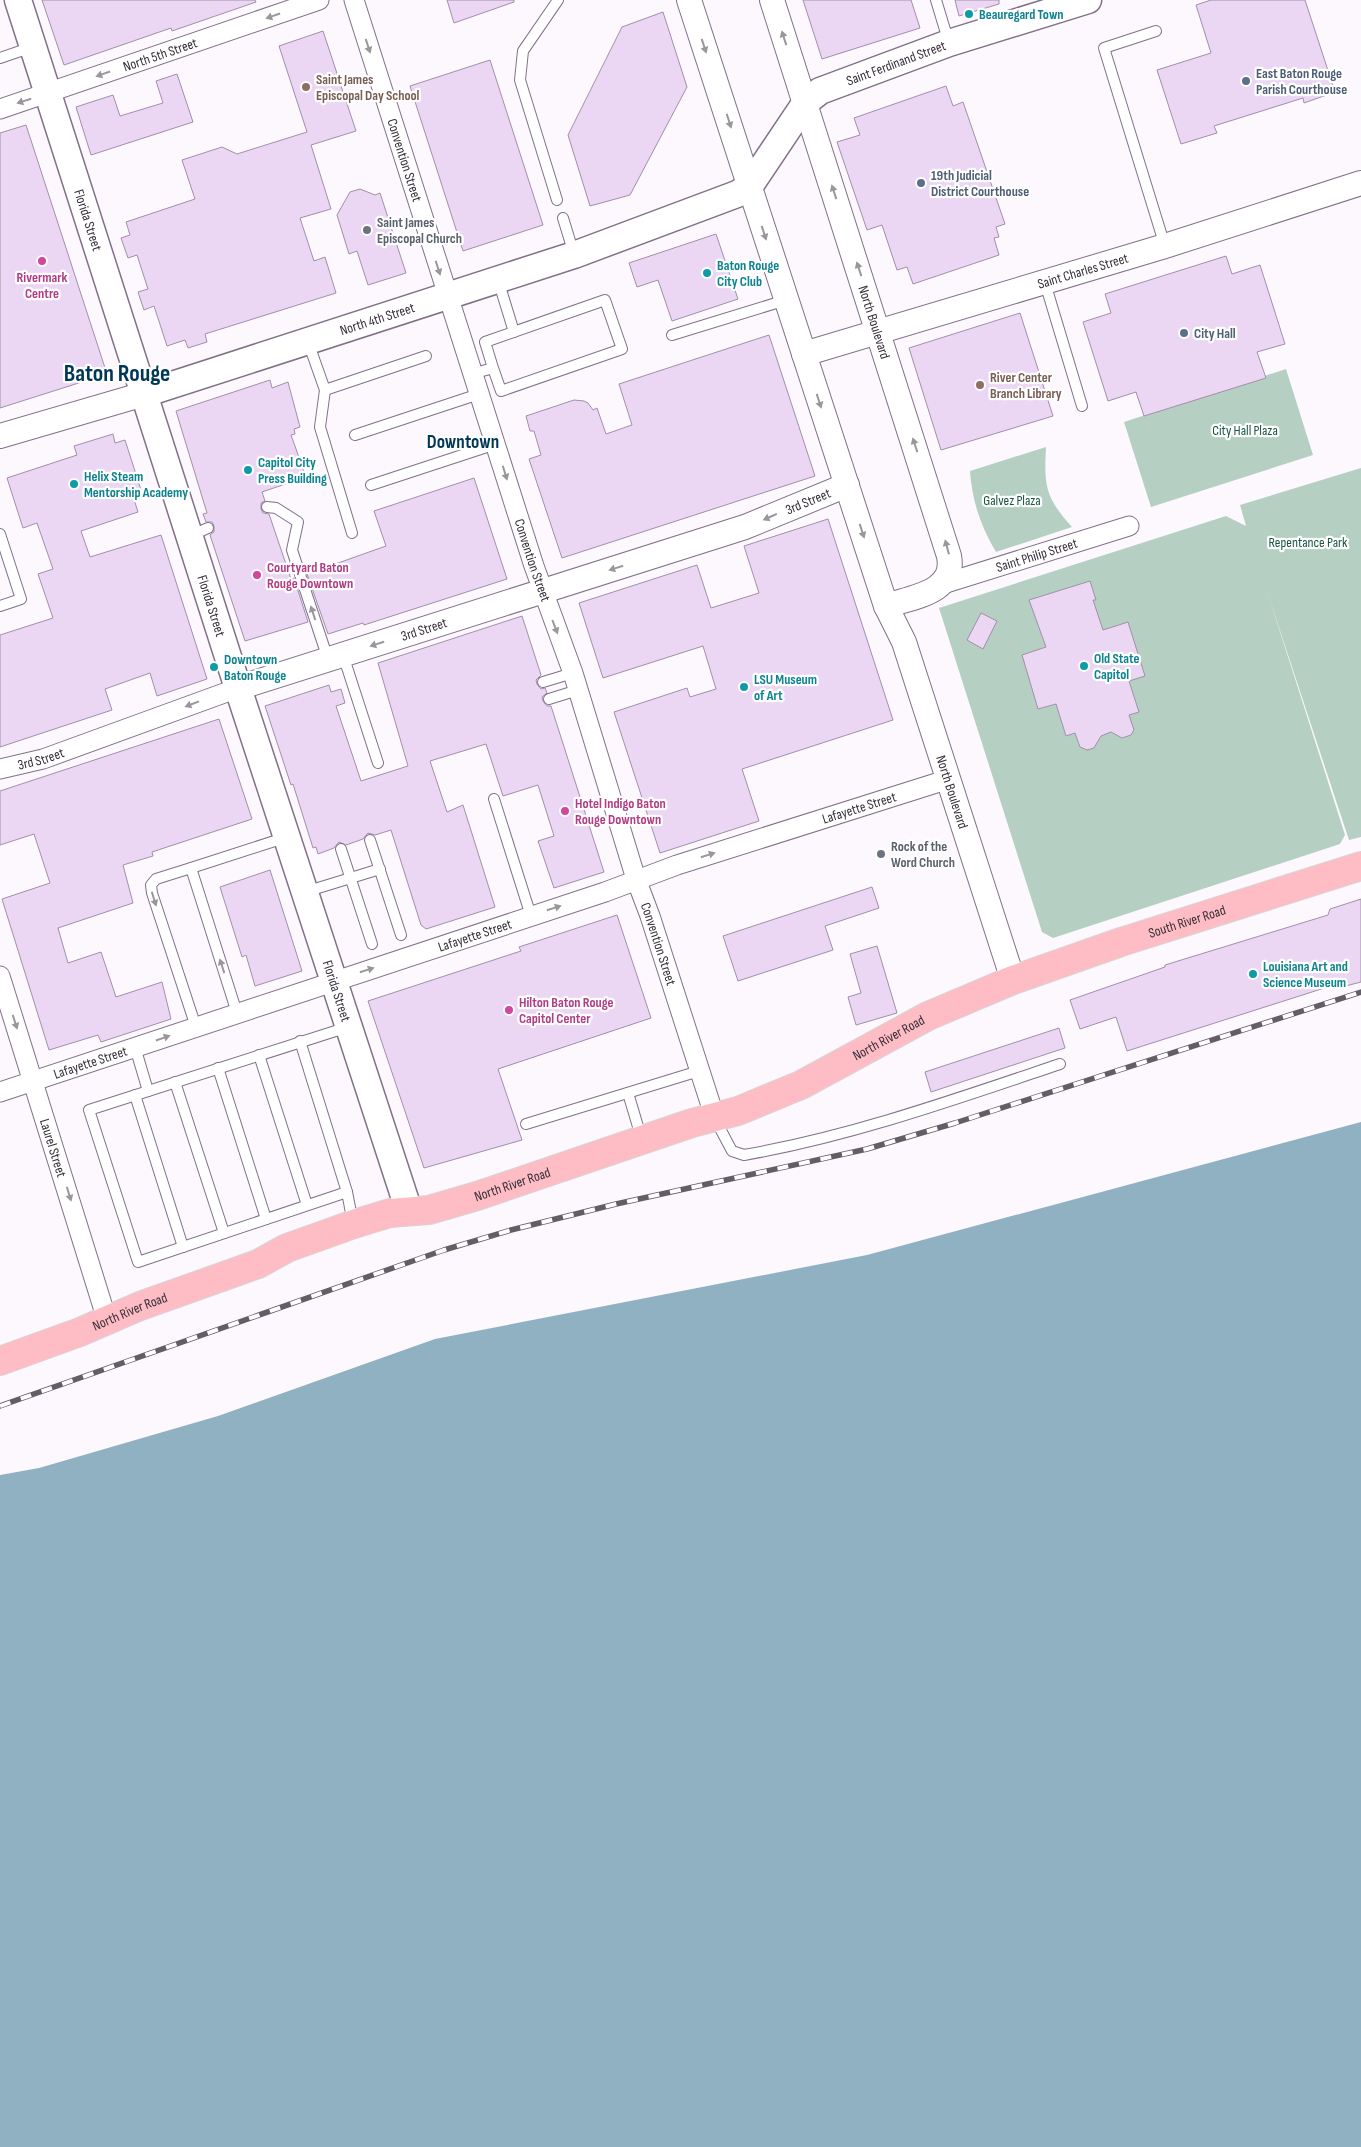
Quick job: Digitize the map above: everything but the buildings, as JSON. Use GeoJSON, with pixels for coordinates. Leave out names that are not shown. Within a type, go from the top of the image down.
{"type":"FeatureCollection","features":[{"type":"Feature","properties":{"kind":"main road","name":"Florida Street"},"geometry":{"type":"LineString","coordinates":[[18,0],[144,394],[198,532],[238,688],[409,1211]]}},
{"type":"Feature","properties":{"kind":"main road","name":"Saint Ferdinand Street"},"geometry":{"type":"LineString","coordinates":[[749,187],[806,102],[820,90],[1036,12],[1088,0]]}},
{"type":"Feature","properties":{"kind":"main road","name":"North 4th Street"},"geometry":{"type":"LineString","coordinates":[[144,394],[574,255],[737,194],[749,187]]}},
{"type":"Feature","properties":{"kind":"main road","name":"South River Road"},"geometry":{"type":"LineString","coordinates":[[1013,980],[1121,942],[1361,866]]}},
{"type":"Feature","properties":{"kind":"main road","name":"North River Road"},"geometry":{"type":"LineString","coordinates":[[0,1361],[140,1306],[258,1264],[287,1248],[354,1224],[390,1213],[429,1210],[492,1192],[692,1123],[715,1118],[792,1089],[928,1016],[1013,980]]}},
{"type":"Feature","properties":{"kind":"street","name":"North 5th Street"},"geometry":{"type":"LineString","coordinates":[[0,109],[319,0]]}},
{"type":"Feature","properties":{"kind":"street","name":"Convention Street"},"geometry":{"type":"LineString","coordinates":[[354,0],[542,591],[575,681],[636,879],[715,1118]]}},
{"type":"Feature","properties":{"kind":"street","name":"North Boulevard"},"geometry":{"type":"LineString","coordinates":[[689,0],[886,606],[904,642],[1013,980]]}},
{"type":"Feature","properties":{"kind":"street","name":"North Boulevard"},"geometry":{"type":"LineString","coordinates":[[772,0],[949,556],[950,571],[943,584]]}},
{"type":"Feature","properties":{"kind":"street","name":"Saint Charles Street"},"geometry":{"type":"LineString","coordinates":[[804,354],[1045,283],[1361,183]]}},
{"type":"Feature","properties":{"kind":"street","name":"North 4th Street"},"geometry":{"type":"LineString","coordinates":[[0,436],[144,394]]}},
{"type":"Feature","properties":{"kind":"street","name":"3rd Street"},"geometry":{"type":"LineString","coordinates":[[0,769],[43,759],[238,688],[745,527],[847,485]]}},
{"type":"Feature","properties":{"kind":"street","name":"Saint Philip Street"},"geometry":{"type":"LineString","coordinates":[[943,584],[1129,526]]}},
{"type":"Feature","properties":{"kind":"street"},"geometry":{"type":"LineString","coordinates":[[886,606],[929,592],[943,584]]}},
{"type":"Feature","properties":{"kind":"street","name":"Lafayette Street"},"geometry":{"type":"LineString","coordinates":[[0,1092],[531,916],[636,879],[949,779]]}},
{"type":"Feature","properties":{"kind":"street","name":"Laurel Street"},"geometry":{"type":"LineString","coordinates":[[0,976],[4,1002],[34,1081],[108,1320]]}},
{"type":"Feature","properties":{"kind":"lane"},"geometry":{"type":"LineString","coordinates":[[557,200],[520,80],[523,51],[558,0]]}},
{"type":"Feature","properties":{"kind":"lane"},"geometry":{"type":"LineString","coordinates":[[936,0],[949,44]]}},
{"type":"Feature","properties":{"kind":"lane"},"geometry":{"type":"LineString","coordinates":[[1156,31],[1104,48],[1165,246]]}},
{"type":"Feature","properties":{"kind":"lane"},"geometry":{"type":"LineString","coordinates":[[0,58],[33,47]]}},
{"type":"Feature","properties":{"kind":"lane"},"geometry":{"type":"LineString","coordinates":[[563,218],[574,255]]}},
{"type":"Feature","properties":{"kind":"lane"},"geometry":{"type":"LineString","coordinates":[[498,279],[514,332]]}},
{"type":"Feature","properties":{"kind":"lane"},"geometry":{"type":"LineString","coordinates":[[1045,283],[1082,406]]}},
{"type":"Feature","properties":{"kind":"lane"},"geometry":{"type":"LineString","coordinates":[[605,300],[622,349],[501,391],[493,368],[485,342],[605,300]]}},
{"type":"Feature","properties":{"kind":"lane"},"geometry":{"type":"LineString","coordinates":[[672,335],[786,300]]}},
{"type":"Feature","properties":{"kind":"lane"},"geometry":{"type":"LineString","coordinates":[[308,341],[325,390],[320,427],[352,533]]}},
{"type":"Feature","properties":{"kind":"lane"},"geometry":{"type":"LineString","coordinates":[[325,390],[426,356]]}},
{"type":"Feature","properties":{"kind":"lane"},"geometry":{"type":"LineString","coordinates":[[472,374],[493,368]]}},
{"type":"Feature","properties":{"kind":"lane"},"geometry":{"type":"LineString","coordinates":[[355,435],[479,394]]}},
{"type":"Feature","properties":{"kind":"lane"},"geometry":{"type":"LineString","coordinates":[[371,485],[496,444]]}},
{"type":"Feature","properties":{"kind":"lane"},"geometry":{"type":"LineString","coordinates":[[267,507],[276,508],[298,522],[292,550],[378,763]]}},
{"type":"Feature","properties":{"kind":"lane"},"geometry":{"type":"LineString","coordinates":[[0,534],[3,552],[21,599],[0,606]]}},
{"type":"Feature","properties":{"kind":"lane"},"geometry":{"type":"LineString","coordinates":[[543,682],[575,681]]}},
{"type":"Feature","properties":{"kind":"lane"},"geometry":{"type":"LineString","coordinates":[[549,699],[575,681]]}},
{"type":"Feature","properties":{"kind":"lane"},"geometry":{"type":"LineString","coordinates":[[494,799],[531,916]]}},
{"type":"Feature","properties":{"kind":"lane"},"geometry":{"type":"LineString","coordinates":[[196,1027],[151,889],[153,881],[288,837]]}},
{"type":"Feature","properties":{"kind":"lane"},"geometry":{"type":"LineString","coordinates":[[370,840],[401,935]]}},
{"type":"Feature","properties":{"kind":"lane"},"geometry":{"type":"LineString","coordinates":[[341,849],[372,944]]}},
{"type":"Feature","properties":{"kind":"lane"},"geometry":{"type":"LineString","coordinates":[[191,868],[237,1013]]}},
{"type":"Feature","properties":{"kind":"lane"},"geometry":{"type":"LineString","coordinates":[[305,892],[380,868]]}},
{"type":"Feature","properties":{"kind":"lane"},"geometry":{"type":"LineString","coordinates":[[347,1192],[138,1262],[89,1110],[300,1041],[349,1027]]}},
{"type":"Feature","properties":{"kind":"lane"},"geometry":{"type":"LineString","coordinates":[[300,1041],[347,1192],[354,1224]]}},
{"type":"Feature","properties":{"kind":"lane"},"geometry":{"type":"LineString","coordinates":[[135,1047],[148,1091]]}},
{"type":"Feature","properties":{"kind":"lane"},"geometry":{"type":"LineString","coordinates":[[259,1055],[307,1206]]}},
{"type":"Feature","properties":{"kind":"lane"},"geometry":{"type":"LineString","coordinates":[[715,1118],[732,1151],[744,1155],[851,1131],[1060,1064]]}},
{"type":"Feature","properties":{"kind":"lane"},"geometry":{"type":"LineString","coordinates":[[218,1068],[266,1219]]}},
{"type":"Feature","properties":{"kind":"lane"},"geometry":{"type":"LineString","coordinates":[[526,1124],[699,1071]]}},
{"type":"Feature","properties":{"kind":"lane"},"geometry":{"type":"LineString","coordinates":[[176,1082],[224,1233]]}},
{"type":"Feature","properties":{"kind":"lane"},"geometry":{"type":"LineString","coordinates":[[628,1093],[643,1141]]}},
{"type":"Feature","properties":{"kind":"lane"},"geometry":{"type":"LineString","coordinates":[[135,1095],[183,1247]]}},
{"type":"Feature","properties":{"kind":"green space","name":"City Hall Plaza"},"geometry":{"type":"Polygon","coordinates":[[[1286,369],[1313,455],[1151,507],[1124,422],[1286,369]]]}},
{"type":"Feature","properties":{"kind":"green space","name":"Galvez Plaza"},"geometry":{"type":"Polygon","coordinates":[[[1046,447],[1045,472],[1048,490],[1056,507],[1072,527],[996,552],[978,513],[970,471],[1046,447]]]}},
{"type":"Feature","properties":{"kind":"green space","name":"Repentance Park"},"geometry":{"type":"Polygon","coordinates":[[[1361,468],[1361,837],[1349,840],[1266,588],[1345,835],[1340,844],[1053,938],[1042,932],[939,608],[1226,516],[1246,526],[1240,505],[1361,468]]]}},
{"type":"Feature","properties":{"kind":"water"},"geometry":{"type":"Polygon","coordinates":[[[1361,1122],[1361,2147],[0,2147],[0,1475],[39,1468],[218,1416],[435,1339],[867,1255],[1361,1122]]]}},
{"type":"Feature","properties":{"kind":"railway"},"geometry":{"type":"LineString","coordinates":[[0,1406],[444,1250],[511,1230],[616,1204],[867,1149],[955,1123],[1361,992]]}},
{"type":"Feature","properties":{"kind":"place","name":"Beauregard Town"},"geometry":{"type":"Point","coordinates":[969,14]}},
{"type":"Feature","properties":{"kind":"place","name":"East Baton Rouge Parish Courthouse"},"geometry":{"type":"Point","coordinates":[1246,81]}},
{"type":"Feature","properties":{"kind":"place","name":"Saint James Episcopal Day School"},"geometry":{"type":"Point","coordinates":[306,87]}},
{"type":"Feature","properties":{"kind":"place","name":"19th Judicial District Courthouse"},"geometry":{"type":"Point","coordinates":[921,183]}},
{"type":"Feature","properties":{"kind":"place","name":"Saint James Episcopal Church"},"geometry":{"type":"Point","coordinates":[367,230]}},
{"type":"Feature","properties":{"kind":"place","name":"Rivermark Centre"},"geometry":{"type":"Point","coordinates":[42,261]}},
{"type":"Feature","properties":{"kind":"place","name":"Baton Rouge City Club"},"geometry":{"type":"Point","coordinates":[707,273]}},
{"type":"Feature","properties":{"kind":"place","name":"City Hall"},"geometry":{"type":"Point","coordinates":[1184,333]}},
{"type":"Feature","properties":{"kind":"place","name":"River Center Branch Library"},"geometry":{"type":"Point","coordinates":[980,385]}},
{"type":"Feature","properties":{"kind":"place","name":"Capitol City Press Building"},"geometry":{"type":"Point","coordinates":[248,470]}},
{"type":"Feature","properties":{"kind":"place","name":"Helix Steam Mentorship Academy"},"geometry":{"type":"Point","coordinates":[74,484]}},
{"type":"Feature","properties":{"kind":"place","name":"Courtyard Baton Rouge Downtown"},"geometry":{"type":"Point","coordinates":[257,575]}},
{"type":"Feature","properties":{"kind":"place","name":"Old State Capitol"},"geometry":{"type":"Point","coordinates":[1084,666]}},
{"type":"Feature","properties":{"kind":"place","name":"Downtown Baton Rouge"},"geometry":{"type":"Point","coordinates":[214,667]}},
{"type":"Feature","properties":{"kind":"place","name":"LSU Museum of Art"},"geometry":{"type":"Point","coordinates":[744,687]}},
{"type":"Feature","properties":{"kind":"place","name":"Hotel Indigo Baton Rouge Downtown"},"geometry":{"type":"Point","coordinates":[565,811]}},
{"type":"Feature","properties":{"kind":"place","name":"Rock of the Word Church"},"geometry":{"type":"Point","coordinates":[881,854]}},
{"type":"Feature","properties":{"kind":"place","name":"Louisiana Art and Science Museum"},"geometry":{"type":"Point","coordinates":[1253,974]}},
{"type":"Feature","properties":{"kind":"place","name":"Hilton Baton Rouge Capitol Center"},"geometry":{"type":"Point","coordinates":[509,1010]}},
{"type":"Feature","properties":{"kind":"district","name":"Baton Rouge"},"geometry":{"type":"Point","coordinates":[117,373]}},
{"type":"Feature","properties":{"kind":"district","name":"Downtown"},"geometry":{"type":"Point","coordinates":[463,441]}}]}
